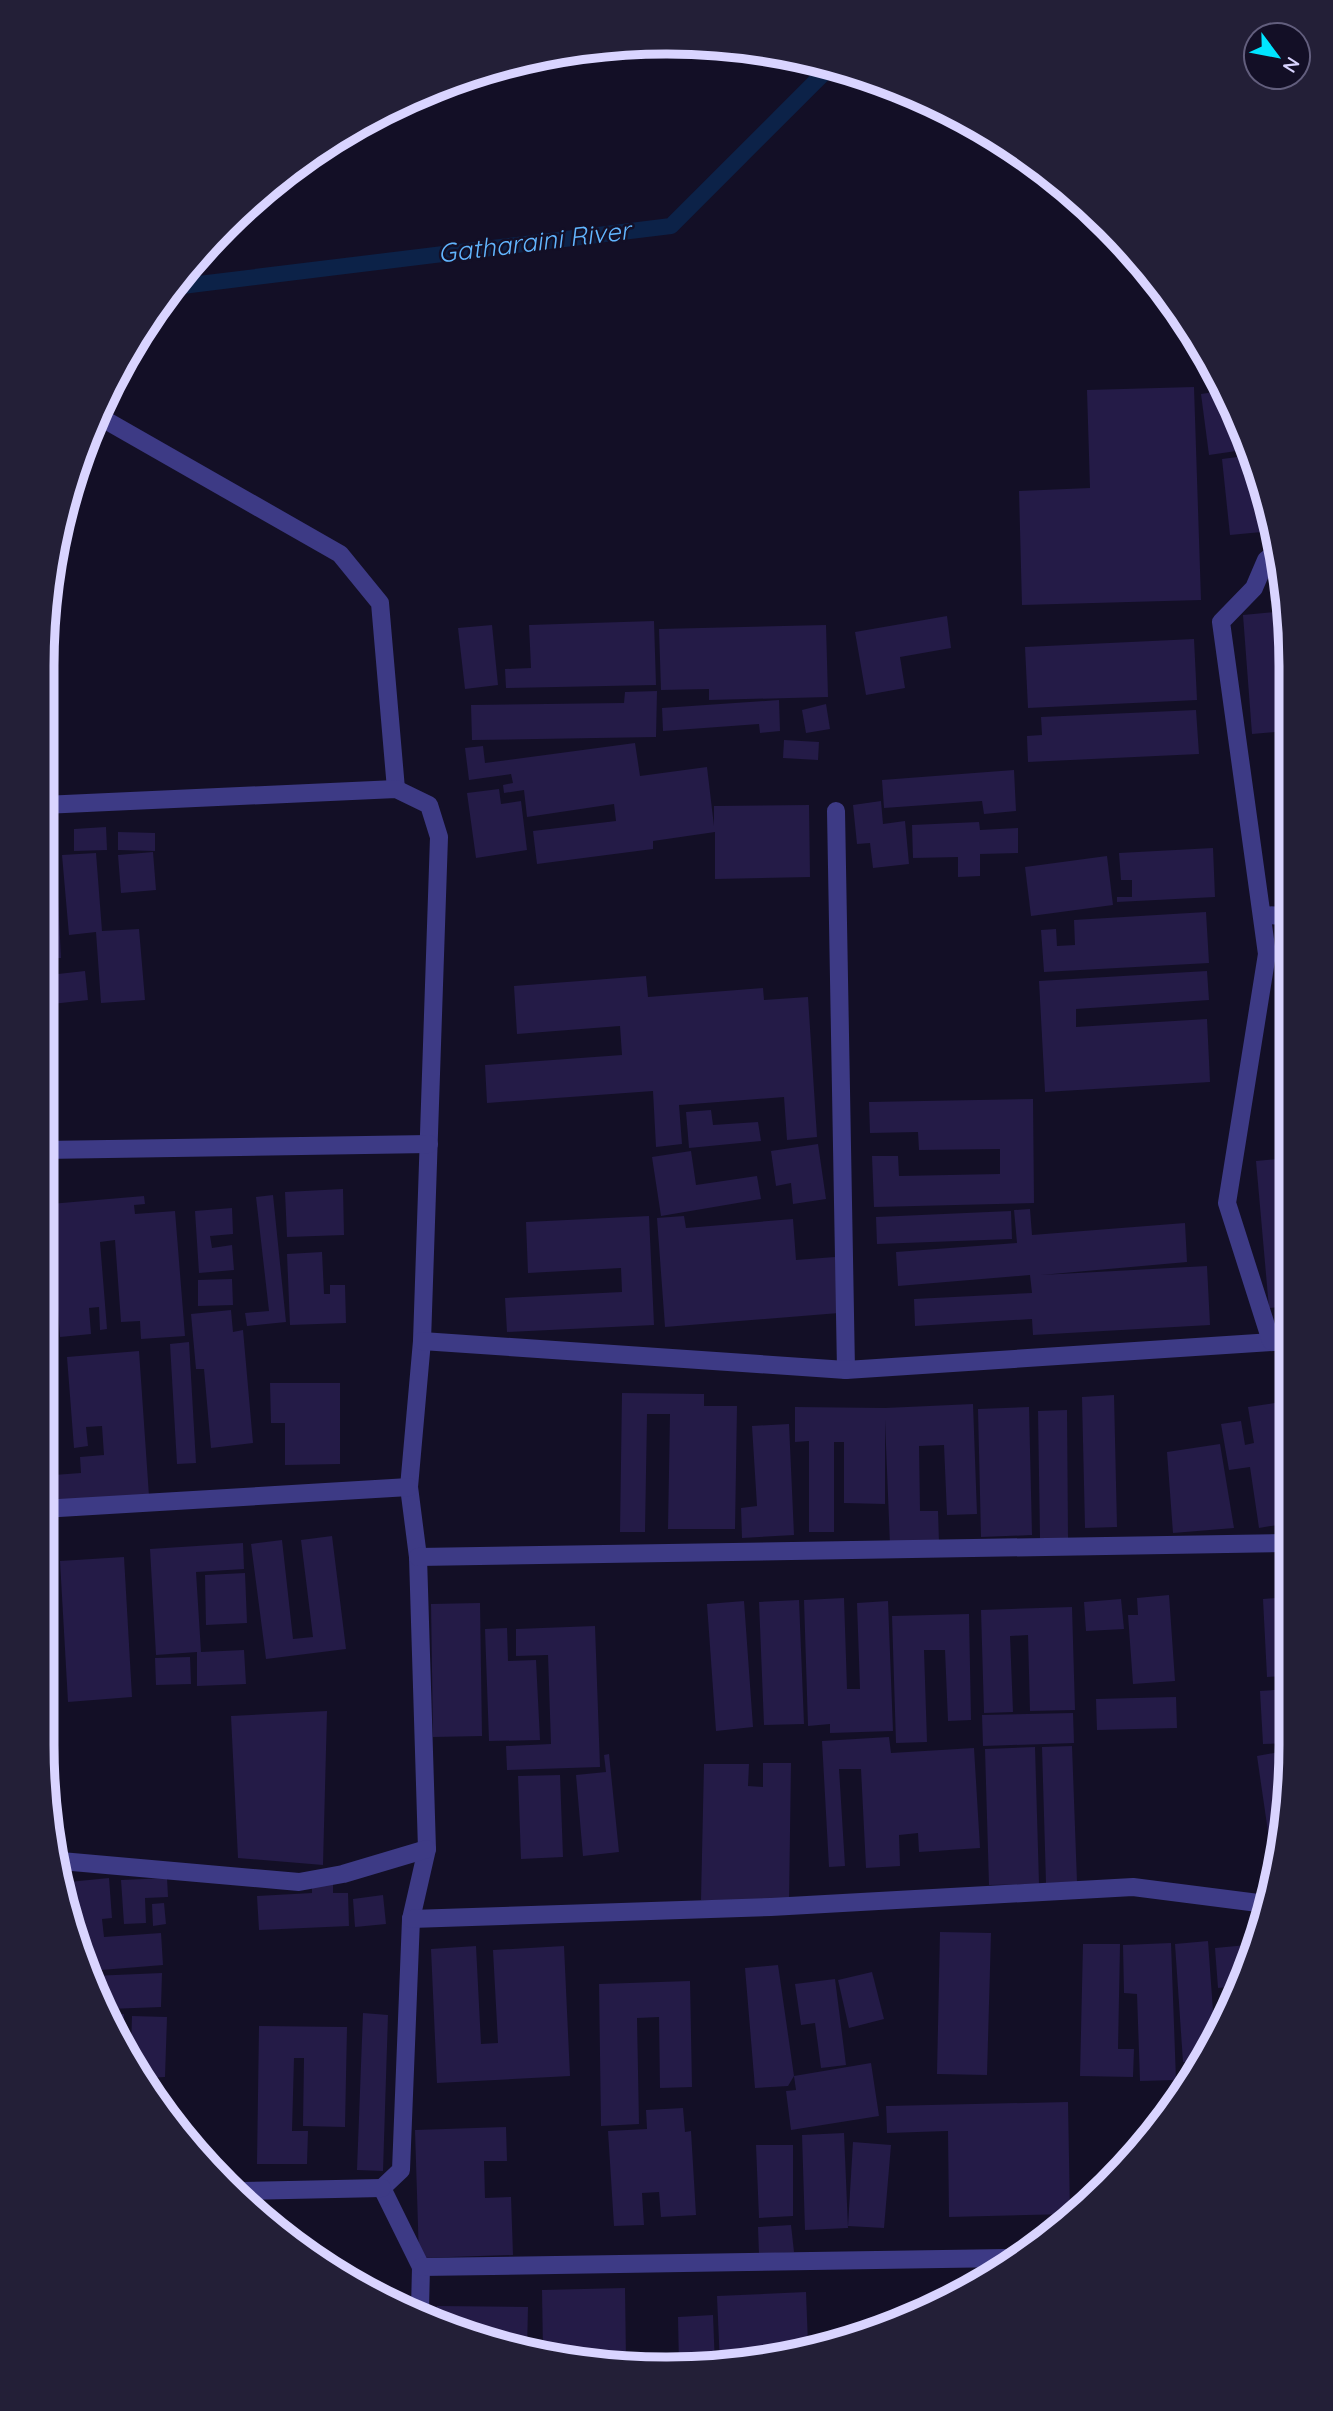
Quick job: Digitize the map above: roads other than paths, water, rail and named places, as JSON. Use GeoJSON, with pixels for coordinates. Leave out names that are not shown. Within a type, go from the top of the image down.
{"type":"FeatureCollection","features":[{"type":"Feature","properties":{"kind":"street"},"geometry":{"type":"LineString","coordinates":[[106,420],[340,554],[380,603],[396,789]]}},
{"type":"Feature","properties":{"kind":"street"},"geometry":{"type":"LineString","coordinates":[[422,1341],[846,1370],[1279,1341],[1227,1203],[1267,954],[1221,622],[1254,588],[1269,558]]}},
{"type":"Feature","properties":{"kind":"street"},"geometry":{"type":"LineString","coordinates":[[54,805],[396,789],[429,805],[439,837],[422,1341],[409,1487],[418,1557],[427,1849],[411,1919],[401,2170],[382,2188],[248,2191]]}},
{"type":"Feature","properties":{"kind":"street"},"geometry":{"type":"LineString","coordinates":[[836,811],[846,1370]]}},
{"type":"Feature","properties":{"kind":"street"},"geometry":{"type":"LineString","coordinates":[[1262,915],[1279,916]]}},
{"type":"Feature","properties":{"kind":"street"},"geometry":{"type":"LineString","coordinates":[[54,1150],[429,1144]]}},
{"type":"Feature","properties":{"kind":"street"},"geometry":{"type":"LineString","coordinates":[[54,1508],[409,1487]]}},
{"type":"Feature","properties":{"kind":"street"},"geometry":{"type":"LineString","coordinates":[[418,1557],[1279,1543]]}},
{"type":"Feature","properties":{"kind":"street"},"geometry":{"type":"LineString","coordinates":[[66,1861],[299,1882],[343,1874],[427,1849]]}},
{"type":"Feature","properties":{"kind":"street"},"geometry":{"type":"LineString","coordinates":[[411,1919],[771,1908],[1133,1887],[1258,1903]]}},
{"type":"Feature","properties":{"kind":"street"},"geometry":{"type":"LineString","coordinates":[[382,2188],[421,2267],[420,2305]]}},
{"type":"Feature","properties":{"kind":"street"},"geometry":{"type":"LineString","coordinates":[[421,2267],[1000,2258]]}},
{"type":"Feature","properties":{"kind":"waterway","name":"Gatharaini River"},"geometry":{"type":"LineString","coordinates":[[188,285],[671,226],[823,74]]}}]}
